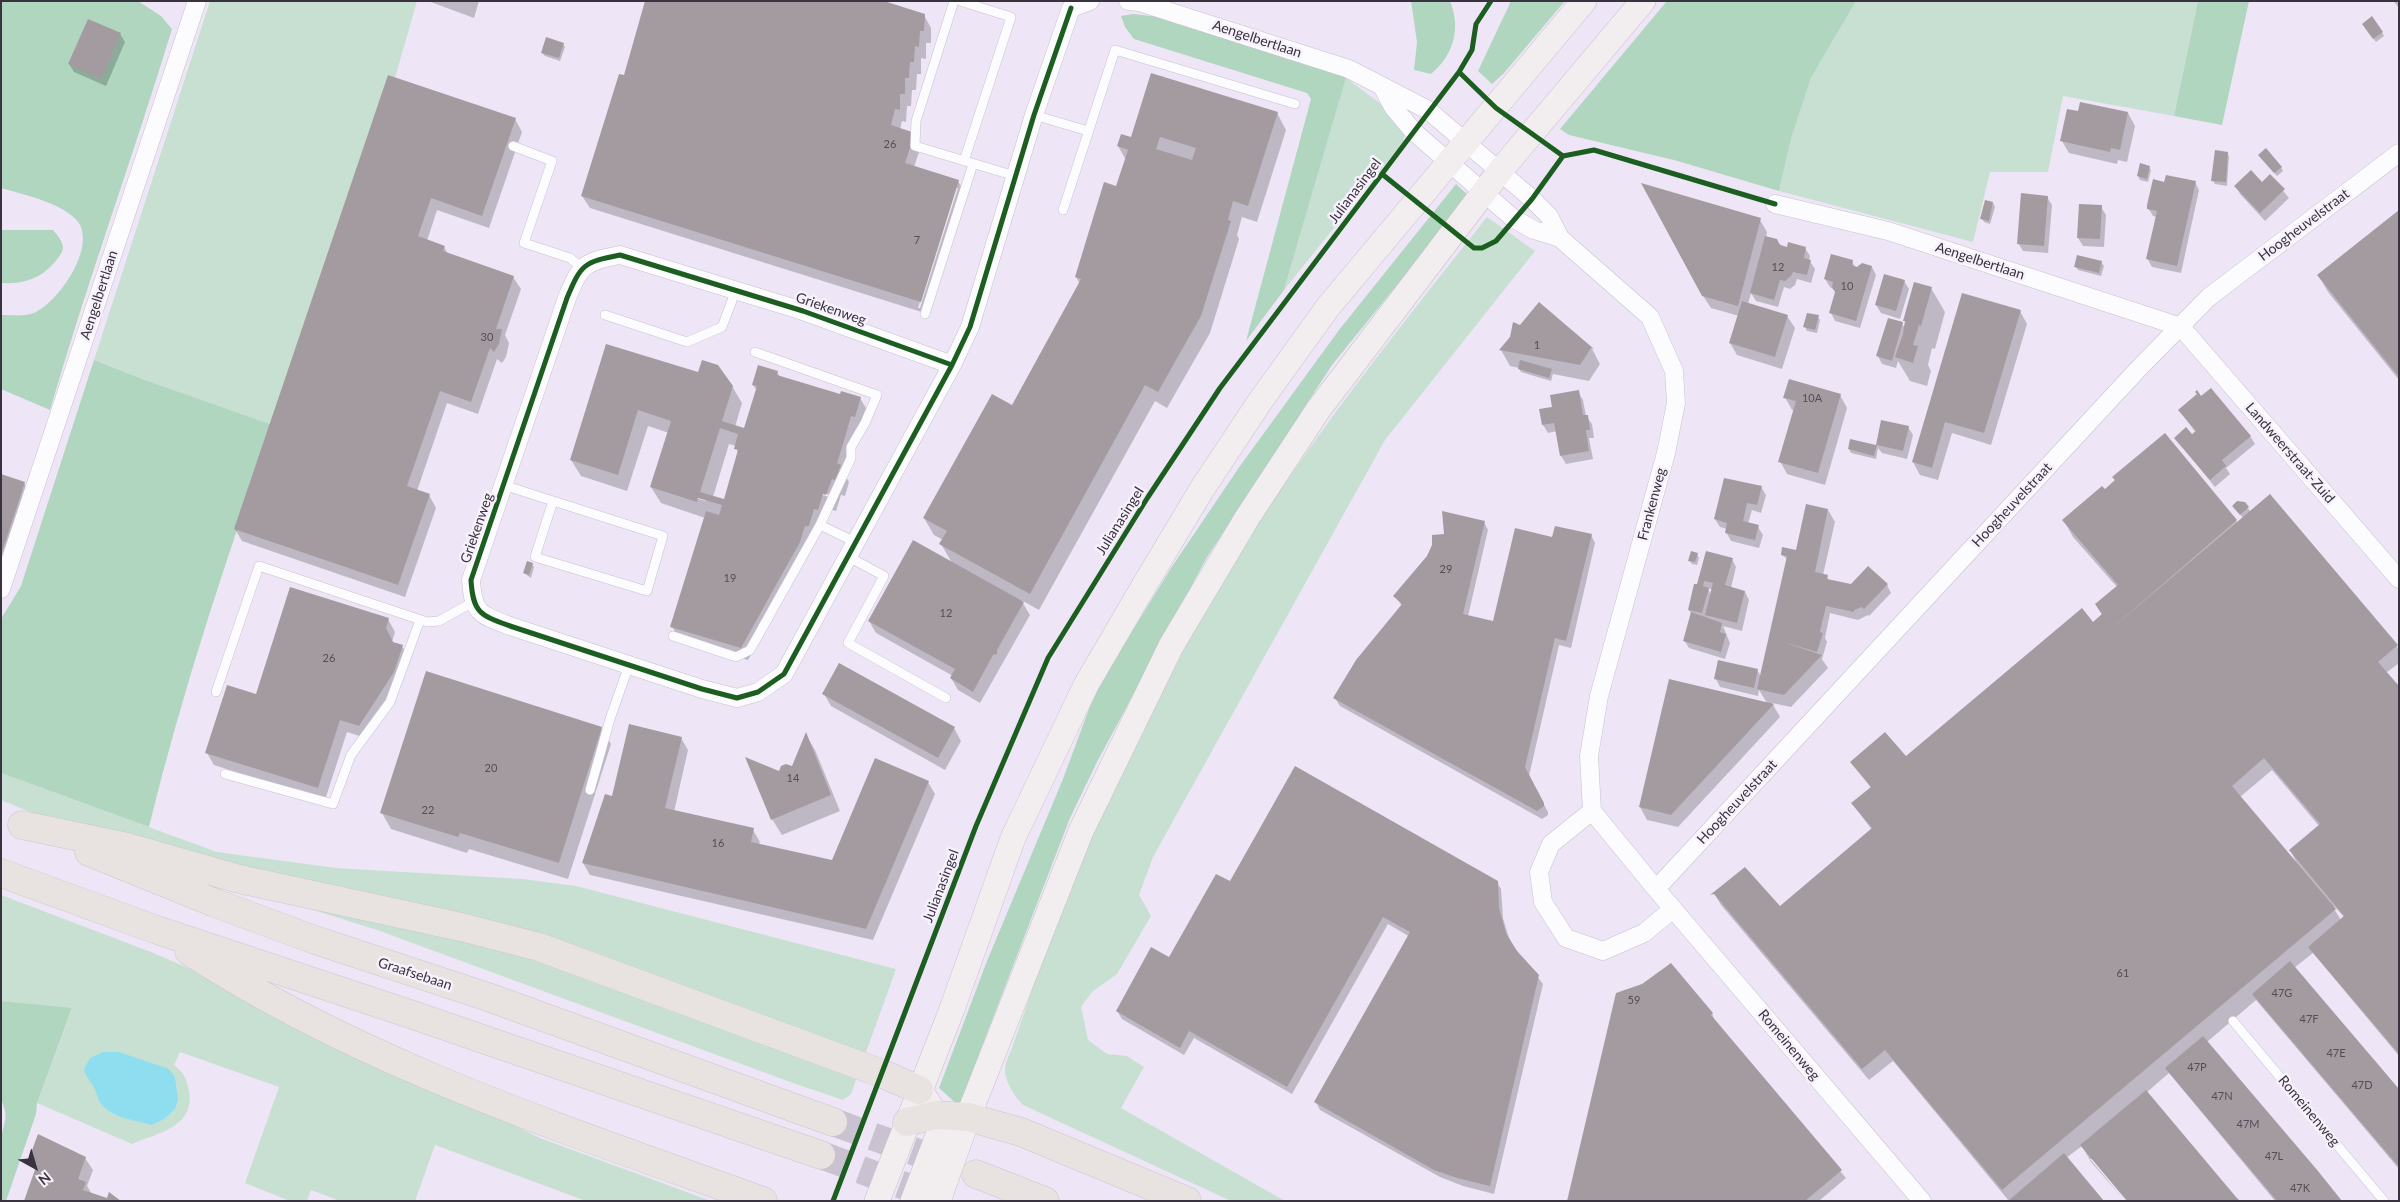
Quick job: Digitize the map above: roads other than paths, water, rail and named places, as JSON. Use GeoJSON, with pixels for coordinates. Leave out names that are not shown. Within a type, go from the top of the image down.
{"type":"FeatureCollection","features":[{"type":"Feature","properties":{"kind":"main road"},"geometry":{"type":"LineString","coordinates":[[877,1201],[952,1009],[1013,838],[1086,685],[1202,489],[1261,400],[1328,307],[1450,164],[1584,1]]}},
{"type":"Feature","properties":{"kind":"main road"},"geometry":{"type":"LineString","coordinates":[[938,1201],[968,1117],[1081,831],[1171,646],[1247,518],[1318,410],[1500,171],[1643,1]]}},
{"type":"Feature","properties":{"kind":"main road"},"geometry":{"type":"LineString","coordinates":[[12,821],[127,847],[239,879],[461,927],[539,947],[882,1074],[919,1090],[936,1115],[938,1133],[913,1201]]}},
{"type":"Feature","properties":{"kind":"main road","name":"Graafsebaan"},"geometry":{"type":"LineString","coordinates":[[12,821],[215,903],[315,940],[488,997],[833,1122]]}},
{"type":"Feature","properties":{"kind":"main road"},"geometry":{"type":"LineString","coordinates":[[1,873],[157,930],[407,1013],[822,1156]]}},
{"type":"Feature","properties":{"kind":"main road"},"geometry":{"type":"LineString","coordinates":[[157,930],[231,979],[312,1022],[486,1101],[764,1201]]}},
{"type":"Feature","properties":{"kind":"main road"},"geometry":{"type":"LineString","coordinates":[[908,1122],[936,1115],[968,1117],[1021,1132],[1187,1201]]}},
{"type":"Feature","properties":{"kind":"main road"},"geometry":{"type":"LineString","coordinates":[[976,1174],[1045,1201]]}},
{"type":"Feature","properties":{"kind":"street","name":"Aengelbertlaan"},"geometry":{"type":"LineString","coordinates":[[1,589],[197,1]]}},
{"type":"Feature","properties":{"kind":"street"},"geometry":{"type":"LineString","coordinates":[[473,602],[486,617],[702,689],[737,698],[758,692],[784,674],[952,364],[970,327],[1067,5],[1090,1]]}},
{"type":"Feature","properties":{"kind":"street","name":"Aengelbertlaan"},"geometry":{"type":"LineString","coordinates":[[1128,1],[1139,2],[1366,76],[1383,88],[1428,110],[1500,171]]}},
{"type":"Feature","properties":{"kind":"street","name":"Aengelbertlaan"},"geometry":{"type":"LineString","coordinates":[[1383,88],[1393,107],[1413,131],[1484,193]]}},
{"type":"Feature","properties":{"kind":"street","name":"Hoogheuvelstraat"},"geometry":{"type":"LineString","coordinates":[[1656,889],[2142,366],[2209,297],[2399,153]]}},
{"type":"Feature","properties":{"kind":"street","name":"Frankenweg"},"geometry":{"type":"LineString","coordinates":[[1500,171],[1548,216],[1560,238],[1650,318],[1674,372],[1676,403],[1666,453],[1599,696],[1589,756],[1592,811]]}},
{"type":"Feature","properties":{"kind":"street","name":"Frankenweg"},"geometry":{"type":"LineString","coordinates":[[1484,193],[1514,219],[1534,230],[1560,238]]}},
{"type":"Feature","properties":{"kind":"street","name":"Aengelbertlaan"},"geometry":{"type":"LineString","coordinates":[[1775,204],[1888,231],[2181,327]]}},
{"type":"Feature","properties":{"kind":"street","name":"Griekenweg"},"geometry":{"type":"LineString","coordinates":[[473,602],[471,580],[567,298],[577,274],[591,260],[620,255],[803,311],[952,364]]}},
{"type":"Feature","properties":{"kind":"street","name":"Landweerstraat-Zuid"},"geometry":{"type":"LineString","coordinates":[[2181,327],[2399,579]]}},
{"type":"Feature","properties":{"kind":"street"},"geometry":{"type":"LineString","coordinates":[[1656,889],[1592,811],[1551,844],[1539,872],[1543,902],[1566,938],[1603,951],[1644,933],[1673,909]]}},
{"type":"Feature","properties":{"kind":"street","name":"Romeinenweg"},"geometry":{"type":"LineString","coordinates":[[1656,889],[1922,1201]]}},
{"type":"Feature","properties":{"kind":"lane"},"geometry":{"type":"LineString","coordinates":[[954,1],[916,121],[915,146],[1015,176]]}},
{"type":"Feature","properties":{"kind":"lane"},"geometry":{"type":"LineString","coordinates":[[925,314],[1011,17],[960,1]]}},
{"type":"Feature","properties":{"kind":"lane"},"geometry":{"type":"LineString","coordinates":[[1063,210],[1115,50],[1295,104]]}},
{"type":"Feature","properties":{"kind":"lane"},"geometry":{"type":"LineString","coordinates":[[1034,115],[1088,131]]}},
{"type":"Feature","properties":{"kind":"lane"},"geometry":{"type":"LineString","coordinates":[[513,146],[552,161],[524,243],[570,258],[582,268]]}},
{"type":"Feature","properties":{"kind":"lane"},"geometry":{"type":"LineString","coordinates":[[605,316],[687,342],[722,327],[736,290]]}},
{"type":"Feature","properties":{"kind":"lane"},"geometry":{"type":"LineString","coordinates":[[674,636],[736,657],[750,650],[820,525],[851,458],[851,447],[865,423],[876,395],[755,352]]}},
{"type":"Feature","properties":{"kind":"lane"},"geometry":{"type":"LineString","coordinates":[[503,485],[663,536],[647,591],[535,556],[552,501]]}},
{"type":"Feature","properties":{"kind":"lane"},"geometry":{"type":"LineString","coordinates":[[820,525],[884,576],[848,643],[946,698]]}},
{"type":"Feature","properties":{"kind":"lane"},"geometry":{"type":"LineString","coordinates":[[216,692],[259,566],[427,622],[439,621],[473,602]]}},
{"type":"Feature","properties":{"kind":"lane"},"geometry":{"type":"LineString","coordinates":[[225,774],[333,804],[351,755],[390,702],[420,620]]}},
{"type":"Feature","properties":{"kind":"lane"},"geometry":{"type":"LineString","coordinates":[[590,790],[610,720],[629,665]]}},
{"type":"Feature","properties":{"kind":"lane","name":"Romeinenweg"},"geometry":{"type":"LineString","coordinates":[[2233,1021],[2384,1201]]}},
{"type":"Feature","properties":{"kind":"water"},"geometry":{"type":"Polygon","coordinates":[[[103,1052],[119,1052],[169,1069],[175,1077],[178,1100],[175,1109],[164,1119],[152,1125],[126,1119],[109,1111],[100,1103],[84,1069],[90,1058],[103,1052]]]}},
{"type":"Feature","properties":{"kind":"tunnel"},"geometry":{"type":"LineString","coordinates":[[833,1122],[954,1166]]}},
{"type":"Feature","properties":{"kind":"tunnel"},"geometry":{"type":"LineString","coordinates":[[821,1155],[940,1199]]}}]}
